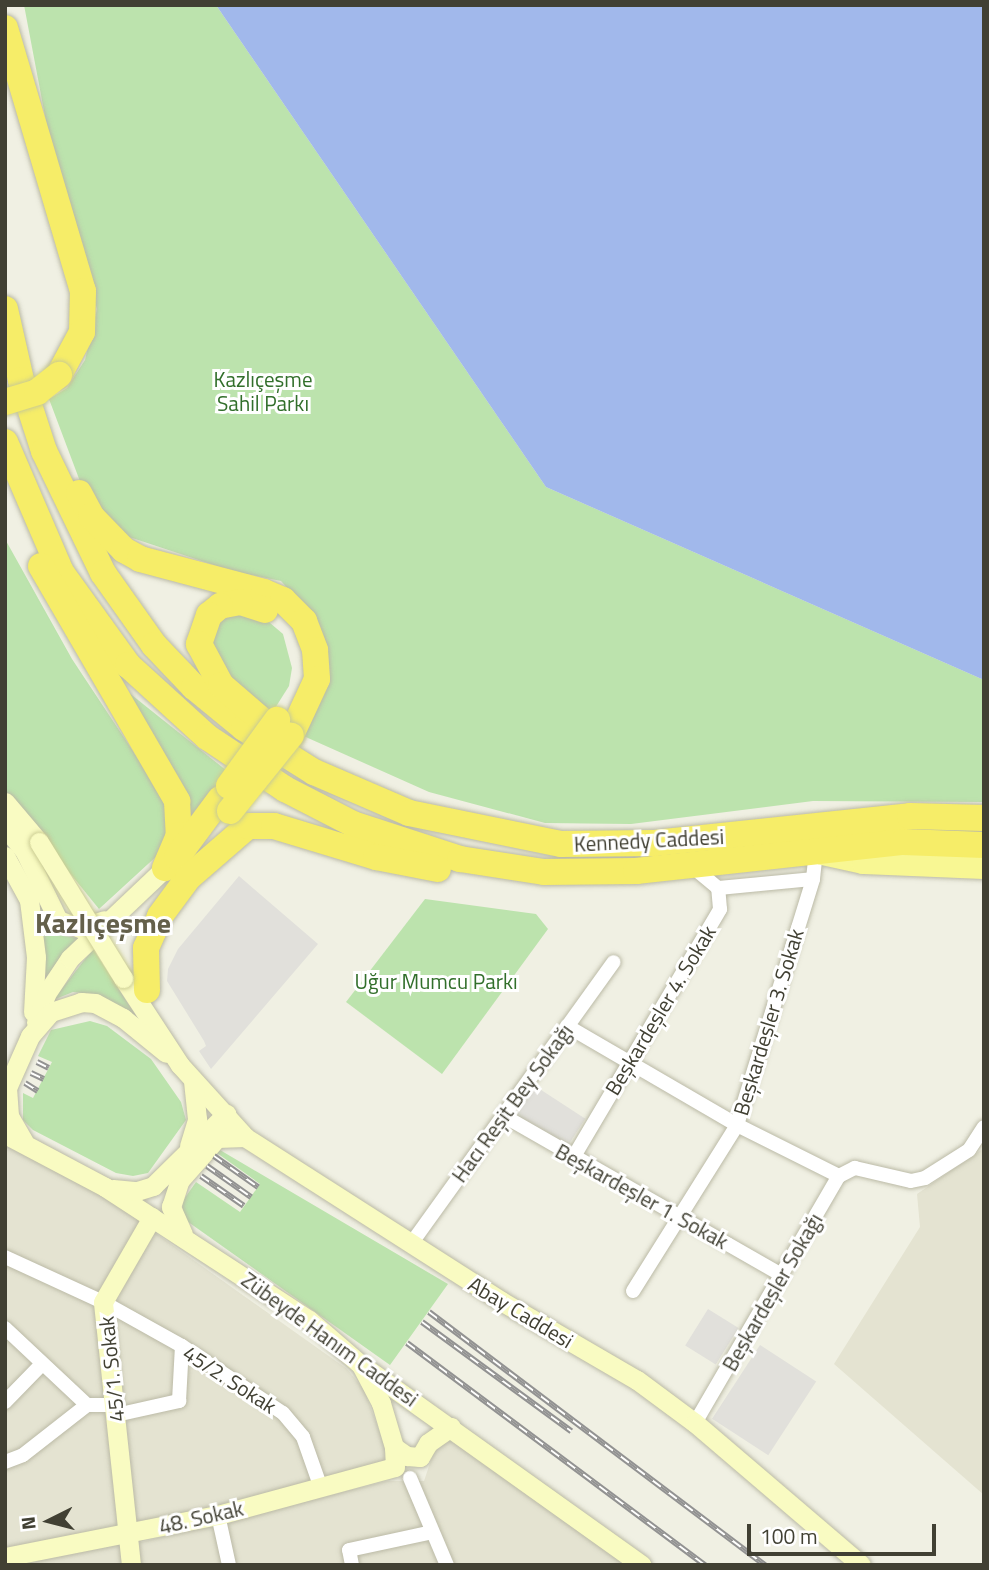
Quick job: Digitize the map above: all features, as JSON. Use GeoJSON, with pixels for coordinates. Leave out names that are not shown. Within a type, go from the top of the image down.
{"type":"FeatureCollection","features":[{"type":"Feature","properties":{"kind":"highway"},"geometry":{"type":"LineString","coordinates":[[5,28],[83,291],[82,332],[60,375],[37,392],[5,402]]}},
{"type":"Feature","properties":{"kind":"highway","name":"Kennedy Caddesi"},"geometry":{"type":"LineString","coordinates":[[5,309],[32,418],[83,538],[154,645],[226,715],[314,772],[409,813],[561,844],[655,843],[910,816],[984,818]]}},
{"type":"Feature","properties":{"kind":"highway"},"geometry":{"type":"LineString","coordinates":[[32,418],[57,450],[92,516],[124,550],[140,559],[264,592],[283,600],[304,621],[315,649],[317,679],[141,922],[135,955],[147,990]]}},
{"type":"Feature","properties":{"kind":"highway","name":"Kennedy Caddesi"},"geometry":{"type":"LineString","coordinates":[[5,442],[52,553],[100,630],[156,695],[207,737],[315,806],[381,835],[460,859],[561,872],[692,866],[903,842],[984,845]]}},
{"type":"Feature","properties":{"kind":"highway"},"geometry":{"type":"LineString","coordinates":[[15,467],[20,513],[52,591],[177,801],[179,835],[166,867]]}},
{"type":"Feature","properties":{"kind":"highway"},"geometry":{"type":"LineString","coordinates":[[284,728],[299,673],[290,630],[250,603],[220,606],[202,628],[202,658],[221,685],[314,772]]}},
{"type":"Feature","properties":{"kind":"highway"},"geometry":{"type":"LineString","coordinates":[[166,867],[225,805]]}},
{"type":"Feature","properties":{"kind":"highway"},"geometry":{"type":"LineString","coordinates":[[147,990],[146,948],[160,916],[188,878],[248,826],[260,823],[376,857],[491,877],[561,872]]}},
{"type":"Feature","properties":{"kind":"main road","name":"Abay Caddesi"},"geometry":{"type":"LineString","coordinates":[[5,802],[38,842],[180,1065],[245,1137],[411,1244],[637,1380],[695,1423],[861,1565]]}},
{"type":"Feature","properties":{"kind":"main road"},"geometry":{"type":"LineString","coordinates":[[5,827],[25,852],[58,920],[80,928],[112,917]]}},
{"type":"Feature","properties":{"kind":"main road"},"geometry":{"type":"LineString","coordinates":[[816,851],[863,862],[984,867]]}},
{"type":"Feature","properties":{"kind":"main road","name":"Abay Caddesi"},"geometry":{"type":"LineString","coordinates":[[5,856],[29,900],[34,926],[30,1037]]}},
{"type":"Feature","properties":{"kind":"main road"},"geometry":{"type":"LineString","coordinates":[[30,1037],[46,994],[70,958],[166,867]]}},
{"type":"Feature","properties":{"kind":"main road"},"geometry":{"type":"LineString","coordinates":[[147,990],[180,1065]]}},
{"type":"Feature","properties":{"kind":"main road","name":"Abay Caddesi"},"geometry":{"type":"LineString","coordinates":[[24,1142],[6,1105],[7,1087],[30,1037],[57,1008],[81,1002],[95,1003],[123,1018],[180,1065]]}},
{"type":"Feature","properties":{"kind":"main road"},"geometry":{"type":"LineString","coordinates":[[188,1147],[197,1119],[193,1081]]}},
{"type":"Feature","properties":{"kind":"main road"},"geometry":{"type":"LineString","coordinates":[[105,1187],[126,1192],[153,1186],[188,1147],[226,1114]]}},
{"type":"Feature","properties":{"kind":"main road","name":"Zübeyde Hanım Caddesi"},"geometry":{"type":"LineString","coordinates":[[5,1134],[105,1187],[309,1321],[360,1364],[642,1565]]}},
{"type":"Feature","properties":{"kind":"main road"},"geometry":{"type":"LineString","coordinates":[[188,1240],[172,1217],[172,1195],[180,1180],[217,1138],[245,1137]]}},
{"type":"Feature","properties":{"kind":"main road","name":"45/1. Sokak"},"geometry":{"type":"LineString","coordinates":[[131,1565],[125,1534],[103,1302],[152,1217]]}},
{"type":"Feature","properties":{"kind":"main road"},"geometry":{"type":"LineString","coordinates":[[360,1364],[381,1403],[402,1473]]}},
{"type":"Feature","properties":{"kind":"main road"},"geometry":{"type":"LineString","coordinates":[[394,1447],[407,1456],[420,1457],[428,1443],[451,1427]]}},
{"type":"Feature","properties":{"kind":"main road","name":"48. Sokak"},"geometry":{"type":"LineString","coordinates":[[5,1557],[218,1515],[321,1488],[402,1473]]}},
{"type":"Feature","properties":{"kind":"street","name":"Beşkardeşler 3. Sokak"},"geometry":{"type":"LineString","coordinates":[[633,1292],[737,1125],[813,879],[816,851]]}},
{"type":"Feature","properties":{"kind":"street"},"geometry":{"type":"LineString","coordinates":[[692,866],[718,888],[813,879]]}},
{"type":"Feature","properties":{"kind":"street","name":"Beşkardeşler 4. Sokak"},"geometry":{"type":"LineString","coordinates":[[573,1158],[720,909],[718,888]]}},
{"type":"Feature","properties":{"kind":"street","name":"Hacı Reşit Bey Sokağı"},"geometry":{"type":"LineString","coordinates":[[411,1244],[614,962]]}},
{"type":"Feature","properties":{"kind":"street"},"geometry":{"type":"LineString","coordinates":[[567,1026],[628,1064],[737,1125],[839,1176],[855,1168],[911,1181],[925,1178],[969,1150],[984,1127]]}},
{"type":"Feature","properties":{"kind":"street","name":"Beşkardeşler 1. Sokak"},"geometry":{"type":"LineString","coordinates":[[504,1116],[573,1158],[782,1275]]}},
{"type":"Feature","properties":{"kind":"street","name":"Beşkardeşler Sokağı"},"geometry":{"type":"LineString","coordinates":[[695,1423],[839,1176]]}},
{"type":"Feature","properties":{"kind":"street","name":"45/2. Sokak"},"geometry":{"type":"LineString","coordinates":[[5,1257],[103,1302],[182,1346],[283,1413],[303,1437],[321,1488]]}},
{"type":"Feature","properties":{"kind":"street"},"geometry":{"type":"LineString","coordinates":[[5,1328],[87,1405],[115,1410],[179,1401],[182,1346]]}},
{"type":"Feature","properties":{"kind":"street"},"geometry":{"type":"LineString","coordinates":[[5,1402],[42,1364]]}},
{"type":"Feature","properties":{"kind":"street"},"geometry":{"type":"LineString","coordinates":[[5,1462],[23,1455],[87,1405]]}},
{"type":"Feature","properties":{"kind":"street"},"geometry":{"type":"LineString","coordinates":[[420,1457],[402,1473],[447,1565]]}},
{"type":"Feature","properties":{"kind":"street"},"geometry":{"type":"LineString","coordinates":[[218,1515],[229,1565]]}},
{"type":"Feature","properties":{"kind":"street"},"geometry":{"type":"LineString","coordinates":[[352,1565],[349,1549],[432,1532]]}},
{"type":"Feature","properties":{"kind":"shaded area"},"geometry":{"type":"Polygon","coordinates":[[[239,876],[318,944],[211,1069],[199,1051],[206,1046],[204,1041],[167,981],[168,969],[178,949],[239,876]]]}},
{"type":"Feature","properties":{"kind":"shaded area"},"geometry":{"type":"Polygon","coordinates":[[[535,1086],[585,1119],[566,1149],[515,1116],[535,1086]]]}},
{"type":"Feature","properties":{"kind":"shaded area"},"geometry":{"type":"Polygon","coordinates":[[[5,1144],[61,1170],[144,1221],[98,1306],[119,1527],[5,1552],[5,1144]]]}},
{"type":"Feature","properties":{"kind":"shaded area"},"geometry":{"type":"Polygon","coordinates":[[[984,1148],[984,1495],[834,1364],[920,1227],[917,1194],[984,1148]]]}},
{"type":"Feature","properties":{"kind":"shaded area"},"geometry":{"type":"Polygon","coordinates":[[[154,1232],[347,1369],[364,1390],[390,1460],[223,1510],[135,1526],[113,1304],[154,1232]]]}},
{"type":"Feature","properties":{"kind":"shaded area"},"geometry":{"type":"Polygon","coordinates":[[[708,1309],[739,1328],[716,1365],[685,1345],[708,1309]]]}},
{"type":"Feature","properties":{"kind":"shaded area"},"geometry":{"type":"Polygon","coordinates":[[[760,1345],[816,1381],[768,1455],[712,1419],[760,1345]]]}},
{"type":"Feature","properties":{"kind":"shaded area"},"geometry":{"type":"Polygon","coordinates":[[[451,1434],[627,1565],[138,1565],[134,1544],[387,1481],[424,1481],[433,1454],[451,1434]]]}},
{"type":"Feature","properties":{"kind":"shaded area"},"geometry":{"type":"Polygon","coordinates":[[[121,1540],[126,1565],[5,1565],[121,1540]]]}},
{"type":"Feature","properties":{"kind":"green space","name":"Kazlıçeşme Sahil Parkı"},"geometry":{"type":"Polygon","coordinates":[[[24,5],[216,5],[546,487],[984,680],[984,802],[813,801],[631,824],[545,823],[429,792],[299,734],[310,613],[281,581],[232,571],[117,533],[84,492],[49,399],[67,388],[85,360],[97,309],[52,153],[24,5]]]}},
{"type":"Feature","properties":{"kind":"green space"},"geometry":{"type":"Polygon","coordinates":[[[5,539],[72,659],[164,798],[169,830],[160,853],[99,909],[5,793],[5,539]]]}},
{"type":"Feature","properties":{"kind":"green space"},"geometry":{"type":"Polygon","coordinates":[[[230,611],[263,617],[283,634],[292,668],[289,686],[272,713],[219,667],[210,635],[230,611]]]}},
{"type":"Feature","properties":{"kind":"green space"},"geometry":{"type":"Polygon","coordinates":[[[123,688],[227,771],[192,821],[123,688]]]}},
{"type":"Feature","properties":{"kind":"green space"},"geometry":{"type":"Polygon","coordinates":[[[37,891],[47,919],[63,936],[79,938],[46,977],[37,891]]]}},
{"type":"Feature","properties":{"kind":"green space","name":"Uğur Mumcu Parkı"},"geometry":{"type":"Polygon","coordinates":[[[425,899],[536,914],[548,929],[442,1074],[346,1002],[425,899]]]}},
{"type":"Feature","properties":{"kind":"green space"},"geometry":{"type":"Polygon","coordinates":[[[93,949],[138,1019],[92,994],[73,992],[53,1000],[93,949]]]}},
{"type":"Feature","properties":{"kind":"green space"},"geometry":{"type":"Polygon","coordinates":[[[90,1021],[107,1026],[151,1059],[181,1102],[186,1120],[148,1173],[133,1176],[116,1173],[33,1130],[23,1120],[23,1093],[33,1098],[52,1062],[38,1056],[51,1030],[90,1021]]]}},
{"type":"Feature","properties":{"kind":"green space"},"geometry":{"type":"Polygon","coordinates":[[[220,1150],[448,1284],[390,1365],[184,1219],[182,1202],[196,1182],[240,1212],[260,1184],[217,1153],[220,1150]]]}},
{"type":"Feature","properties":{"kind":"water"},"geometry":{"type":"Polygon","coordinates":[[[216,5],[984,5],[984,680],[546,487],[216,5]]]}},
{"type":"Feature","properties":{"kind":"railway"},"geometry":{"type":"LineString","coordinates":[[37,1062],[49,1068]]}},
{"type":"Feature","properties":{"kind":"railway"},"geometry":{"type":"LineString","coordinates":[[31,1073],[44,1079]]}},
{"type":"Feature","properties":{"kind":"railway"},"geometry":{"type":"LineString","coordinates":[[25,1083],[38,1091]]}},
{"type":"Feature","properties":{"kind":"railway"},"geometry":{"type":"LineString","coordinates":[[214,1156],[258,1187]]}},
{"type":"Feature","properties":{"kind":"railway"},"geometry":{"type":"LineString","coordinates":[[207,1166],[251,1197]]}},
{"type":"Feature","properties":{"kind":"railway"},"geometry":{"type":"LineString","coordinates":[[201,1176],[244,1206]]}},
{"type":"Feature","properties":{"kind":"railway"},"geometry":{"type":"LineString","coordinates":[[429,1312],[765,1565]]}},
{"type":"Feature","properties":{"kind":"railway"},"geometry":{"type":"LineString","coordinates":[[422,1322],[571,1431]]}},
{"type":"Feature","properties":{"kind":"railway"},"geometry":{"type":"LineString","coordinates":[[407,1343],[705,1565]]}},
{"type":"Feature","properties":{"kind":"district","name":"Kazlıçeşme"},"geometry":{"type":"Point","coordinates":[103,923]}}]}
